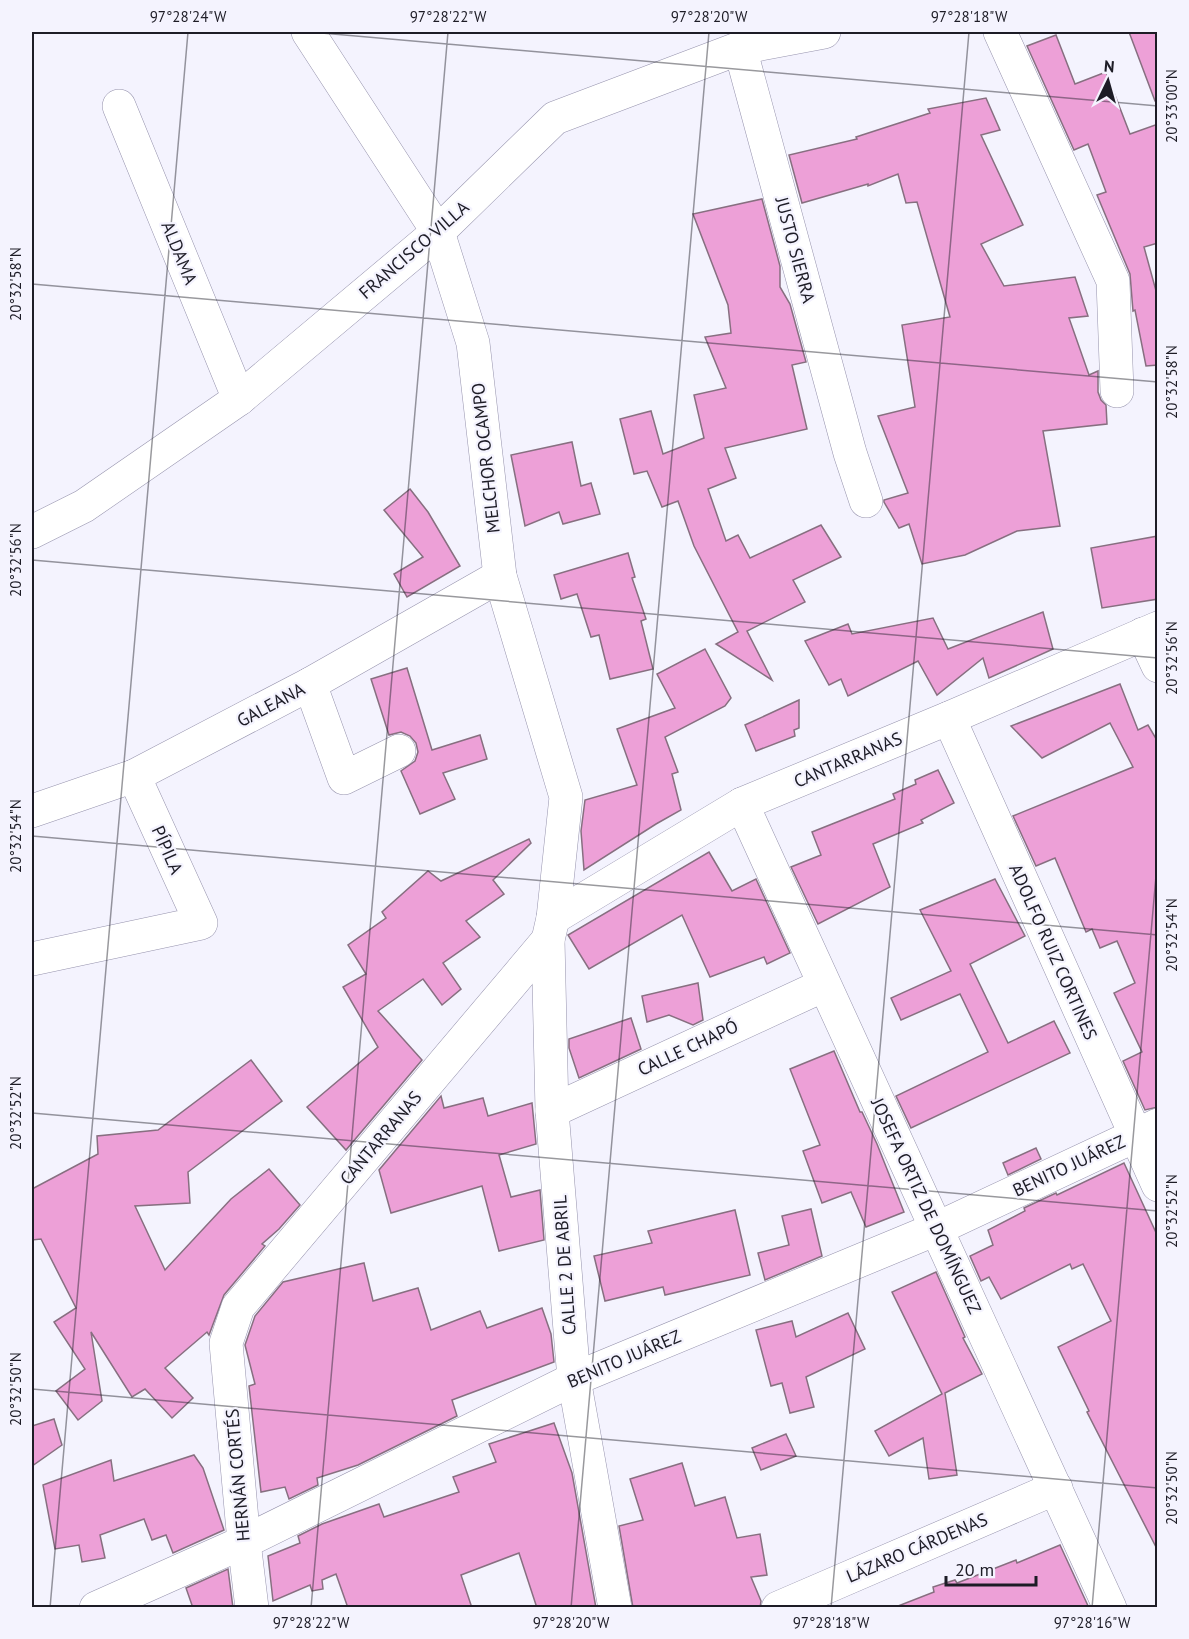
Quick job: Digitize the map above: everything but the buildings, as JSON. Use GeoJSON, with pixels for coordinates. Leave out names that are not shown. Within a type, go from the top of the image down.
{"type":"FeatureCollection","features":[{"type":"Feature","properties":{"kind":"street","name":"MELCHOR OCAMPO"},"geometry":{"type":"LineString","coordinates":[[308,32],[438,232],[474,343],[500,576],[566,797],[550,929]]}},
{"type":"Feature","properties":{"kind":"street","name":"FRANCISCO VILLA"},"geometry":{"type":"LineString","coordinates":[[32,532],[84,506],[239,399],[438,232],[555,118],[740,48],[824,32]]}},
{"type":"Feature","properties":{"kind":"street"},"geometry":{"type":"LineString","coordinates":[[1000,32],[1113,281],[1117,391]]}},
{"type":"Feature","properties":{"kind":"street","name":"JUSTO SIERRA"},"geometry":{"type":"LineString","coordinates":[[740,48],[850,453],[866,501]]}},
{"type":"Feature","properties":{"kind":"street","name":"ALDAMA"},"geometry":{"type":"LineString","coordinates":[[119,106],[239,399]]}},
{"type":"Feature","properties":{"kind":"street","name":"GALEANA"},"geometry":{"type":"LineString","coordinates":[[32,811],[134,776],[310,684],[500,576]]}},
{"type":"Feature","properties":{"kind":"street"},"geometry":{"type":"LineString","coordinates":[[1150,631],[1158,666]]}},
{"type":"Feature","properties":{"kind":"street","name":"CANTARRANAS"},"geometry":{"type":"LineString","coordinates":[[226,1343],[238,1307],[550,929],[741,804],[949,718],[1150,631]]}},
{"type":"Feature","properties":{"kind":"street"},"geometry":{"type":"LineString","coordinates":[[310,684],[344,778],[399,751]]}},
{"type":"Feature","properties":{"kind":"street","name":"ADOLFO RUIZ CORTINES"},"geometry":{"type":"LineString","coordinates":[[949,718],[1146,1130],[1158,1185]]}},
{"type":"Feature","properties":{"kind":"street","name":"PÍPILA"},"geometry":{"type":"LineString","coordinates":[[32,959],[201,923],[134,776]]}},
{"type":"Feature","properties":{"kind":"street","name":"JOSEFA ORTIZ DE DOMÍNGUEZ"},"geometry":{"type":"LineString","coordinates":[[741,804],[1110,1608]]}},
{"type":"Feature","properties":{"kind":"street","name":"CALLE 2 DE ABRIL"},"geometry":{"type":"LineString","coordinates":[[550,929],[552,1112],[574,1379],[615,1608]]}},
{"type":"Feature","properties":{"kind":"street","name":"CALLE CHAPÓ"},"geometry":{"type":"LineString","coordinates":[[552,1112],[824,986]]}},
{"type":"Feature","properties":{"kind":"street","name":"BENITO JUÁREZ"},"geometry":{"type":"LineString","coordinates":[[96,1608],[244,1542],[574,1379],[936,1229],[1146,1130]]}},
{"type":"Feature","properties":{"kind":"street","name":"HERNÁN CORTÉS"},"geometry":{"type":"LineString","coordinates":[[226,1343],[252,1608]]}},
{"type":"Feature","properties":{"kind":"street","name":"LÁZARO CÁRDENAS"},"geometry":{"type":"LineString","coordinates":[[778,1608],[1056,1488]]}}]}
